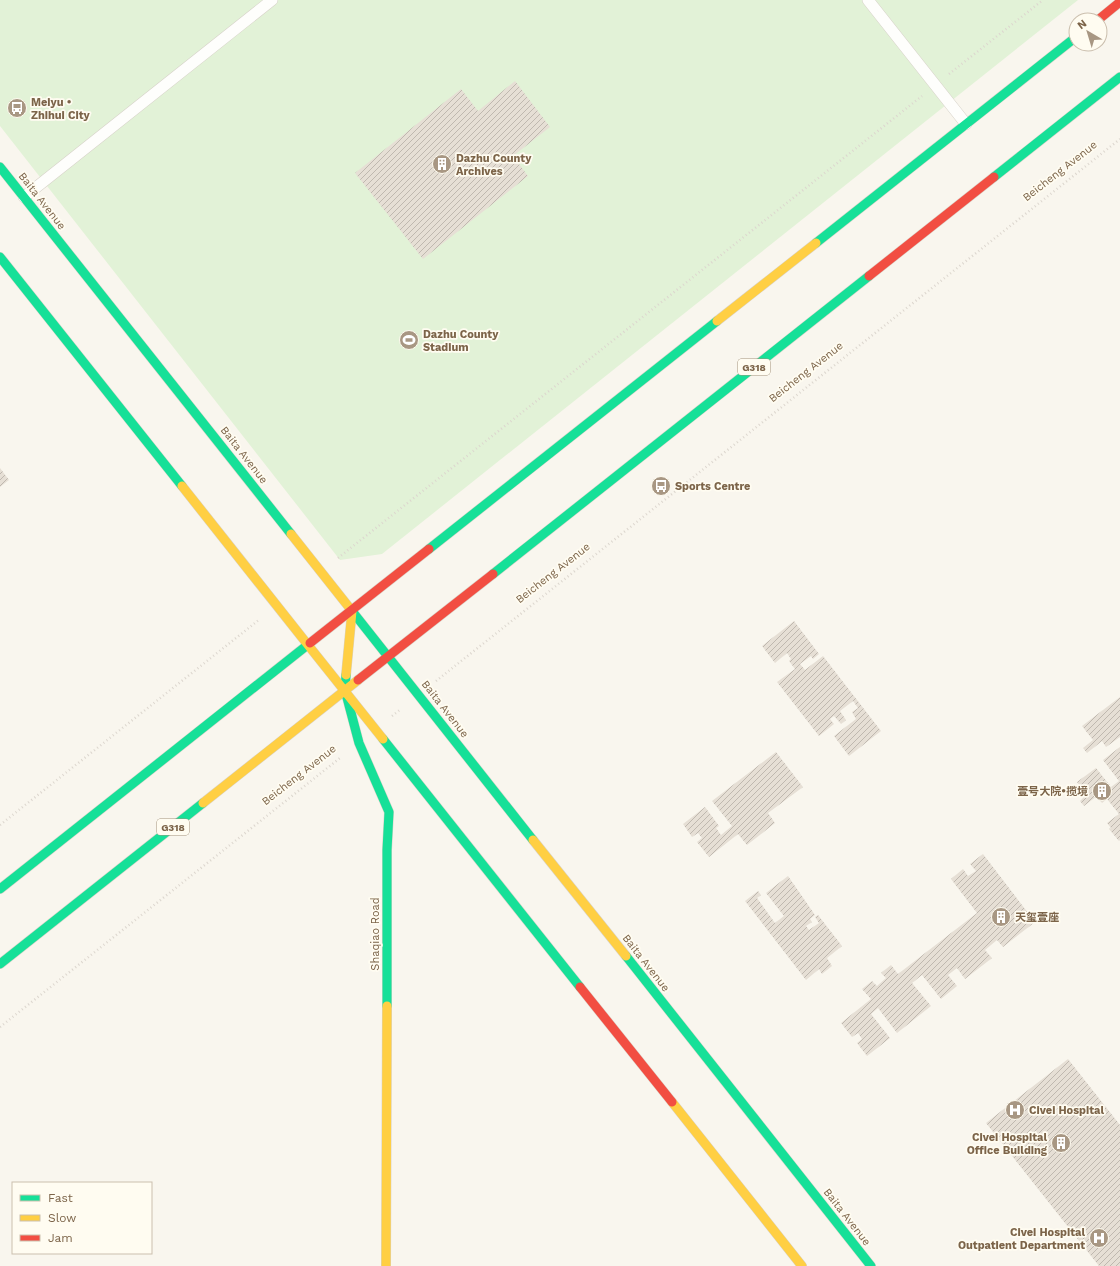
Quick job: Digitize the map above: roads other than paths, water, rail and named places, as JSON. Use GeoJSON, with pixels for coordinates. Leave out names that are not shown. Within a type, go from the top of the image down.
{"type":"FeatureCollection","features":[{"type":"Feature","properties":{"kind":"main road"},"geometry":{"type":"LineString","coordinates":[[1108,12],[1120,2]]}},
{"type":"Feature","properties":{"kind":"main road"},"geometry":{"type":"LineString","coordinates":[[0,889],[1068,43]]}},
{"type":"Feature","properties":{"kind":"main road","name":"G318"},"geometry":{"type":"LineString","coordinates":[[0,964],[1120,77]]}},
{"type":"Feature","properties":{"kind":"main road","name":"Baita Avenue"},"geometry":{"type":"LineString","coordinates":[[0,167],[871,1266]]}},
{"type":"Feature","properties":{"kind":"main road"},"geometry":{"type":"LineString","coordinates":[[0,256],[802,1266]]}},
{"type":"Feature","properties":{"kind":"main road","name":"Shaqiao Road"},"geometry":{"type":"LineString","coordinates":[[352,611],[345,690],[358,743],[389,812],[387,850],[386,1266]]}},
{"type":"Feature","properties":{"kind":"lane"},"geometry":{"type":"LineString","coordinates":[[24,197],[272,0]]}},
{"type":"Feature","properties":{"kind":"lane"},"geometry":{"type":"LineString","coordinates":[[868,0],[966,124]]}},
{"type":"Feature","properties":{"kind":"place","name":"Meiyu • Zhihui City"},"geometry":{"type":"Point","coordinates":[17,108]}},
{"type":"Feature","properties":{"kind":"place","name":"Dazhu County Archives"},"geometry":{"type":"Point","coordinates":[442,164]}},
{"type":"Feature","properties":{"kind":"place","name":"Dazhu County Stadium"},"geometry":{"type":"Point","coordinates":[409,340]}},
{"type":"Feature","properties":{"kind":"place","name":"Sports Centre"},"geometry":{"type":"Point","coordinates":[661,486]}},
{"type":"Feature","properties":{"kind":"place","name":"壹号大院•揽境"},"geometry":{"type":"Point","coordinates":[1102,791]}},
{"type":"Feature","properties":{"kind":"place","name":"天玺壹座"},"geometry":{"type":"Point","coordinates":[1001,917]}},
{"type":"Feature","properties":{"kind":"place","name":"Civei Hospital"},"geometry":{"type":"Point","coordinates":[1015,1110]}},
{"type":"Feature","properties":{"kind":"place","name":"Civei Hospital Office Building"},"geometry":{"type":"Point","coordinates":[1061,1143]}},
{"type":"Feature","properties":{"kind":"place","name":"Civei Hospital Outpatient Department"},"geometry":{"type":"Point","coordinates":[1099,1238]}}]}
